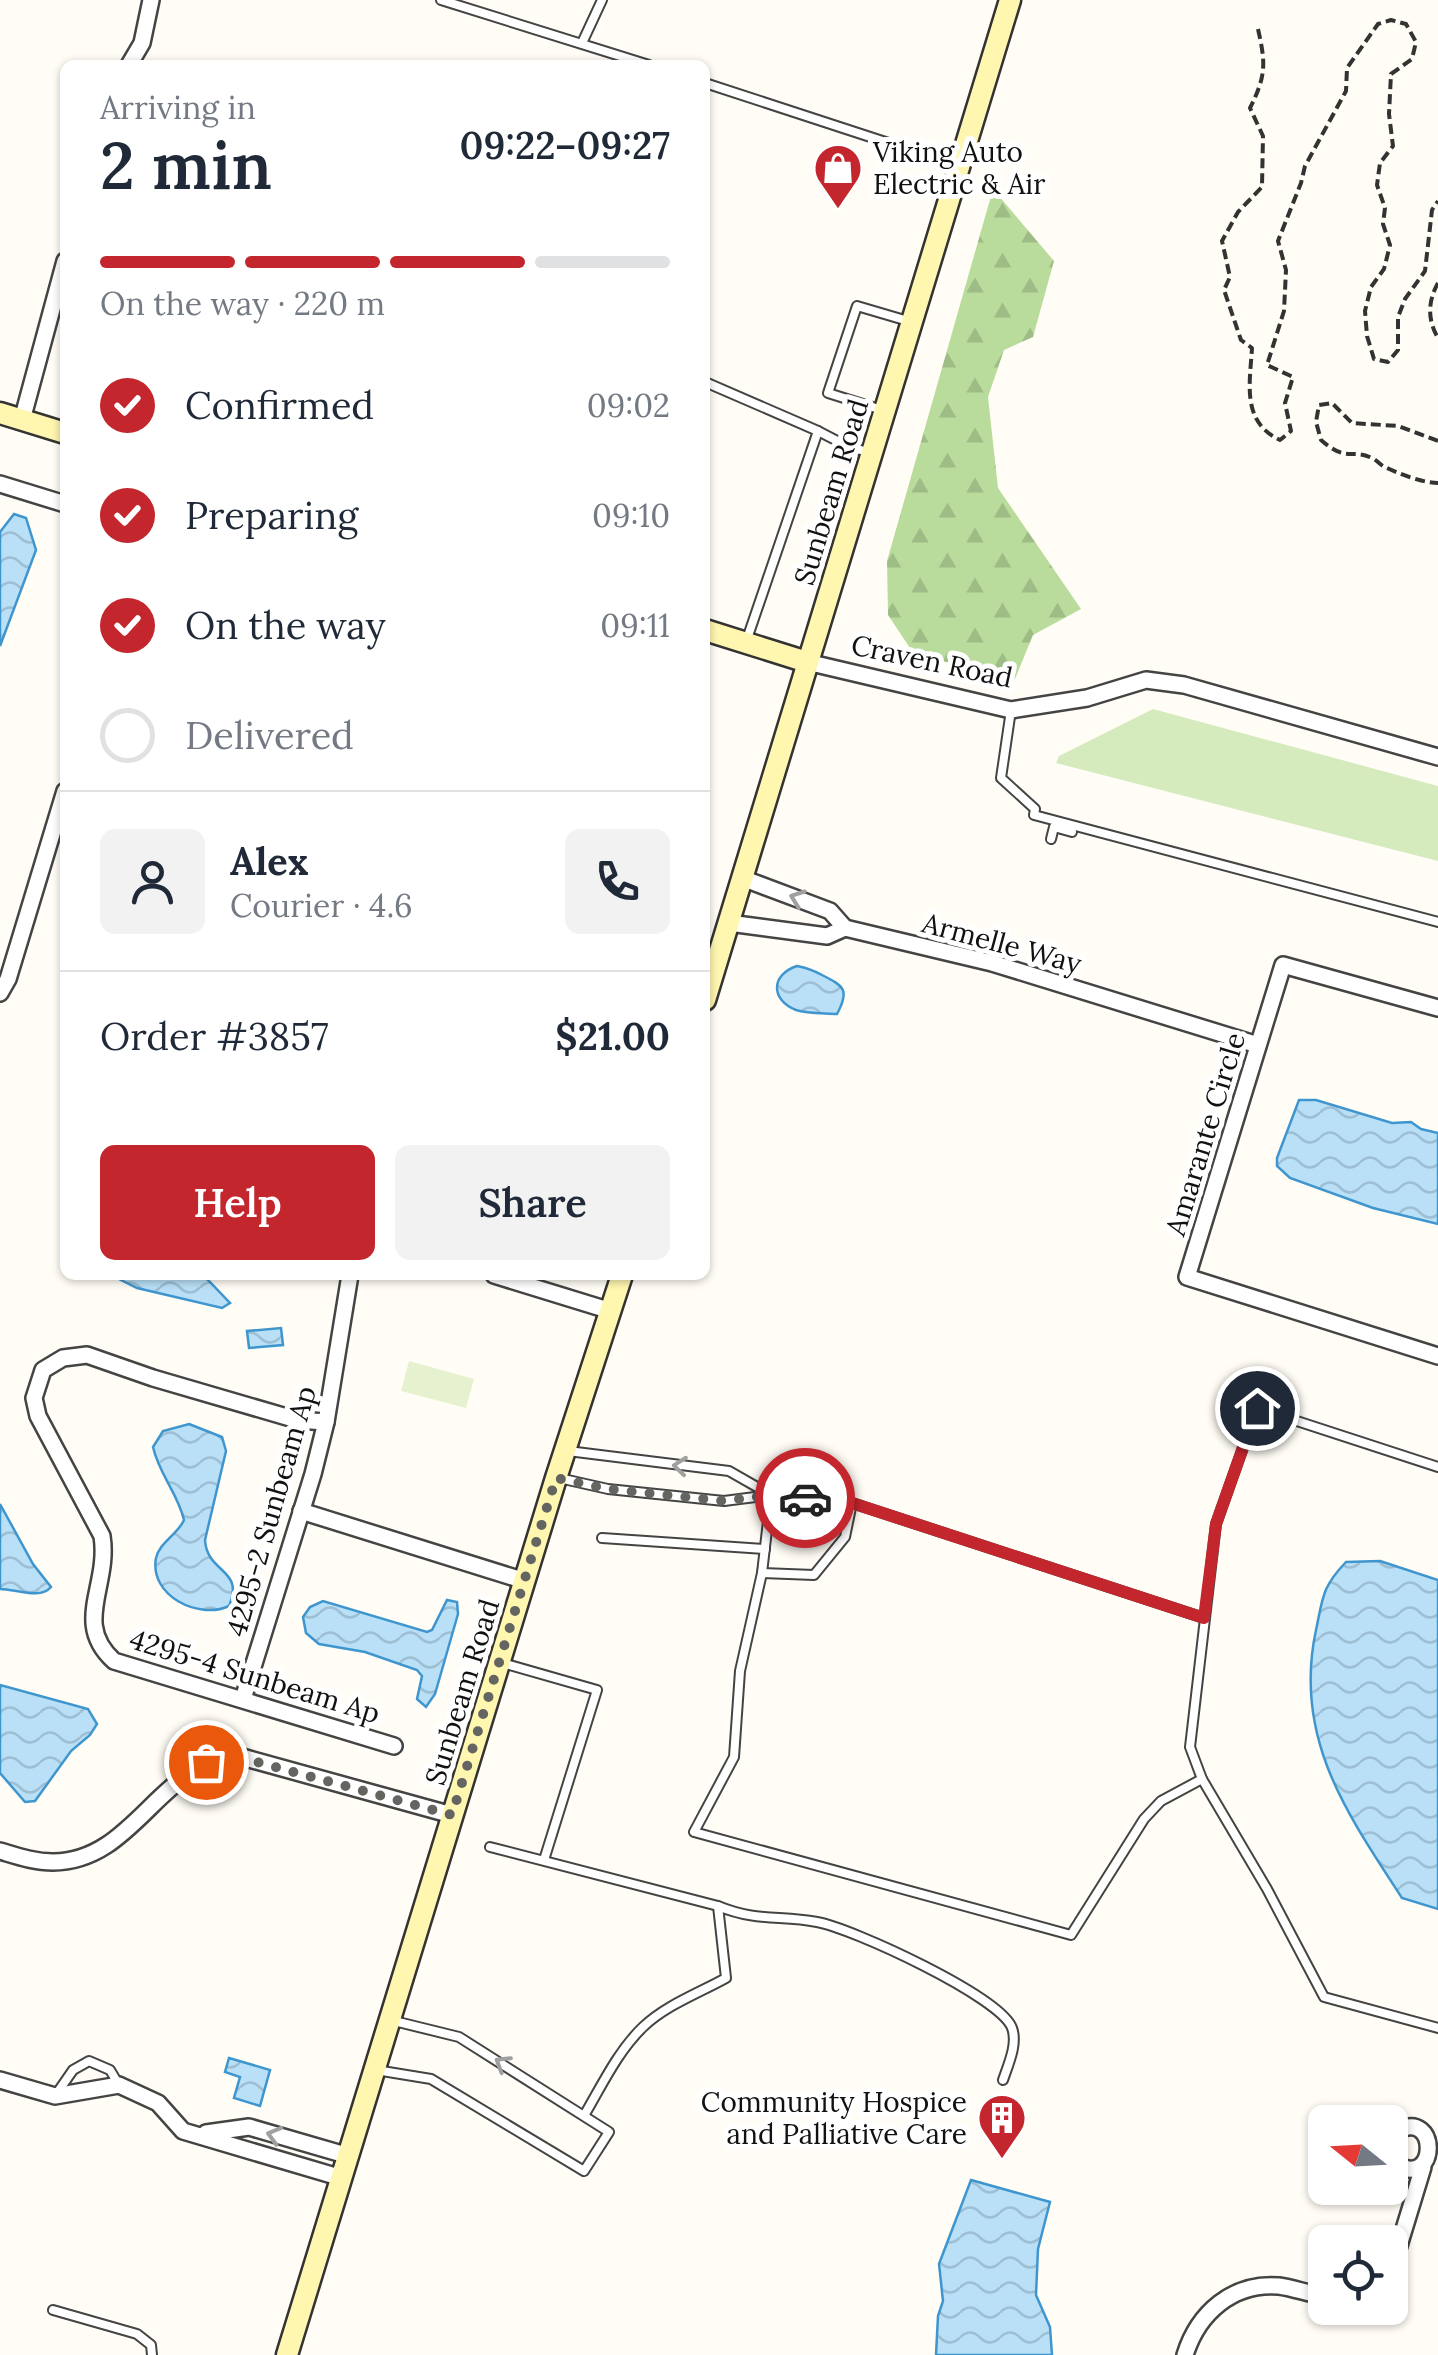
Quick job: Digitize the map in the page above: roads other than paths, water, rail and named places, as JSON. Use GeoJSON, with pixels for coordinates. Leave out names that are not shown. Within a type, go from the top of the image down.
{"type":"FeatureCollection","features":[{"type":"Feature","properties":{"kind":"street"},"geometry":{"type":"LineString","coordinates":[[133,60],[142,43],[151,0]]}},
{"type":"Feature","properties":{"kind":"street","name":"Sunbeam Road"},"geometry":{"type":"LineString","coordinates":[[710,984],[1010,0]]}},
{"type":"Feature","properties":{"kind":"street"},"geometry":{"type":"LineString","coordinates":[[22,420],[60,279]]}},
{"type":"Feature","properties":{"kind":"street"},"geometry":{"type":"LineString","coordinates":[[0,413],[60,431]]}},
{"type":"Feature","properties":{"kind":"street"},"geometry":{"type":"LineString","coordinates":[[0,484],[60,502]]}},
{"type":"Feature","properties":{"kind":"street","name":"Craven Road"},"geometry":{"type":"LineString","coordinates":[[710,632],[807,662],[1012,710],[1088,698],[1146,680],[1184,686],[1438,758]]}},
{"type":"Feature","properties":{"kind":"street"},"geometry":{"type":"LineString","coordinates":[[0,993],[8,979],[60,807]]}},
{"type":"Feature","properties":{"kind":"street"},"geometry":{"type":"LineString","coordinates":[[742,878],[830,911],[845,928]]}},
{"type":"Feature","properties":{"kind":"street","name":"Armelle Way"},"geometry":{"type":"LineString","coordinates":[[729,922],[826,936],[845,928],[992,963],[1258,1045]]}},
{"type":"Feature","properties":{"kind":"street","name":"Amarante Circle"},"geometry":{"type":"LineString","coordinates":[[1438,1008],[1283,965],[1186,1277],[1438,1356]]}},
{"type":"Feature","properties":{"kind":"street","name":"4295-2 Sunbeam Ap"},"geometry":{"type":"LineString","coordinates":[[243,1700],[326,1422],[349,1280]]}},
{"type":"Feature","properties":{"kind":"street"},"geometry":{"type":"LineString","coordinates":[[510,1280],[611,1311]]}},
{"type":"Feature","properties":{"kind":"street","name":"Sunbeam Road"},"geometry":{"type":"LineString","coordinates":[[287,2355],[620,1280]]}},
{"type":"Feature","properties":{"kind":"street","name":"4295-4 Sunbeam Ap"},"geometry":{"type":"LineString","coordinates":[[326,1422],[279,1415],[88,1355],[63,1358],[42,1370],[34,1398],[38,1416],[102,1536],[102,1580],[92,1620],[100,1648],[114,1661],[394,1746]]}},
{"type":"Feature","properties":{"kind":"street"},"geometry":{"type":"LineString","coordinates":[[301,1511],[525,1581]]}},
{"type":"Feature","properties":{"kind":"street"},"geometry":{"type":"LineString","coordinates":[[0,1851],[56,1862],[104,1849],[189,1772],[222,1757],[242,1758],[452,1815]]}},
{"type":"Feature","properties":{"kind":"street"},"geometry":{"type":"LineString","coordinates":[[0,2080],[55,2096],[119,2085],[158,2102],[183,2130],[342,2178]]}},
{"type":"Feature","properties":{"kind":"street"},"geometry":{"type":"LineString","coordinates":[[1406,2225],[1423,2167],[1434,2152],[1426,2131],[1408,2127]]}},
{"type":"Feature","properties":{"kind":"street"},"geometry":{"type":"LineString","coordinates":[[197,2134],[249,2128],[349,2156]]}},
{"type":"Feature","properties":{"kind":"street"},"geometry":{"type":"LineString","coordinates":[[1408,2170],[1423,2167]]}},
{"type":"Feature","properties":{"kind":"street"},"geometry":{"type":"LineString","coordinates":[[1185,2355],[1196,2328],[1226,2298],[1244,2289],[1284,2286],[1308,2292]]}},
{"type":"Feature","properties":{"kind":"lane"},"geometry":{"type":"LineString","coordinates":[[441,0],[634,60]]}},
{"type":"Feature","properties":{"kind":"lane"},"geometry":{"type":"LineString","coordinates":[[582,43],[602,0]]}},
{"type":"Feature","properties":{"kind":"lane"},"geometry":{"type":"LineString","coordinates":[[710,85],[960,167]]}},
{"type":"Feature","properties":{"kind":"lane"},"geometry":{"type":"LineString","coordinates":[[884,411],[828,393],[856,306],[912,322]]}},
{"type":"Feature","properties":{"kind":"lane"},"geometry":{"type":"LineString","coordinates":[[710,384],[847,446],[872,453]]}},
{"type":"Feature","properties":{"kind":"lane"},"geometry":{"type":"LineString","coordinates":[[746,643],[818,430]]}},
{"type":"Feature","properties":{"kind":"lane"},"geometry":{"type":"LineString","coordinates":[[1012,710],[1000,778],[1036,809],[1034,814],[1072,831]]}},
{"type":"Feature","properties":{"kind":"lane"},"geometry":{"type":"LineString","coordinates":[[1051,838],[1054,828],[1072,831],[1438,922]]}},
{"type":"Feature","properties":{"kind":"lane"},"geometry":{"type":"LineString","coordinates":[[1438,1466],[1257,1408],[1216,1524],[1190,1748],[1202,1779],[1267,1889],[1324,1998],[1438,2028]]}},
{"type":"Feature","properties":{"kind":"lane"},"geometry":{"type":"LineString","coordinates":[[565,1451],[729,1471],[770,1495]]}},
{"type":"Feature","properties":{"kind":"lane"},"geometry":{"type":"LineString","coordinates":[[556,1478],[608,1489],[724,1501],[770,1495],[852,1503],[1204,1618]]}},
{"type":"Feature","properties":{"kind":"lane"},"geometry":{"type":"LineString","coordinates":[[770,1495],[762,1573],[740,1671],[734,1757],[694,1832],[1071,1935],[1144,1819],[1161,1801],[1202,1779]]}},
{"type":"Feature","properties":{"kind":"lane"},"geometry":{"type":"LineString","coordinates":[[762,1573],[814,1575],[845,1536],[852,1503]]}},
{"type":"Feature","properties":{"kind":"lane"},"geometry":{"type":"LineString","coordinates":[[602,1538],[765,1549]]}},
{"type":"Feature","properties":{"kind":"lane"},"geometry":{"type":"LineString","coordinates":[[500,1662],[597,1690],[544,1860]]}},
{"type":"Feature","properties":{"kind":"lane"},"geometry":{"type":"LineString","coordinates":[[490,1848],[718,1906],[745,1917],[819,1922],[899,1952],[1002,2012],[1013,2030],[1012,2051],[1003,2080]]}},
{"type":"Feature","properties":{"kind":"lane"},"geometry":{"type":"LineString","coordinates":[[585,2114],[622,2052],[643,2027],[726,1978],[718,1906]]}},
{"type":"Feature","properties":{"kind":"lane"},"geometry":{"type":"LineString","coordinates":[[375,2070],[431,2078],[584,2171],[609,2132],[459,2037],[390,2020]]}},
{"type":"Feature","properties":{"kind":"lane"},"geometry":{"type":"LineString","coordinates":[[55,2096],[73,2070],[89,2061],[110,2070],[119,2085]]}},
{"type":"Feature","properties":{"kind":"lane"},"geometry":{"type":"LineString","coordinates":[[54,2310],[137,2334],[151,2345],[152,2355]]}},
{"type":"Feature","properties":{"kind":"water"},"geometry":{"type":"Polygon","coordinates":[[[14,514],[26,518],[36,550],[0,646],[0,532],[14,514]]]}},
{"type":"Feature","properties":{"kind":"water"},"geometry":{"type":"Polygon","coordinates":[[[797,966],[840,986],[844,994],[837,1014],[801,1011],[782,1000],[778,981],[797,966]]]}},
{"type":"Feature","properties":{"kind":"water"},"geometry":{"type":"Polygon","coordinates":[[[1299,1100],[1316,1100],[1392,1123],[1411,1122],[1438,1133],[1438,1224],[1373,1208],[1290,1178],[1277,1166],[1277,1158],[1299,1100]]]}},
{"type":"Feature","properties":{"kind":"water"},"geometry":{"type":"Polygon","coordinates":[[[121,1280],[208,1280],[230,1303],[222,1308],[137,1288],[121,1280]]]}},
{"type":"Feature","properties":{"kind":"water"},"geometry":{"type":"Polygon","coordinates":[[[281,1328],[283,1345],[249,1348],[247,1331],[281,1328]]]}},
{"type":"Feature","properties":{"kind":"water"},"geometry":{"type":"Polygon","coordinates":[[[189,1424],[222,1437],[226,1451],[205,1540],[207,1551],[232,1584],[229,1606],[217,1610],[179,1602],[160,1584],[156,1572],[158,1553],[184,1520],[153,1447],[163,1431],[189,1424]]]}},
{"type":"Feature","properties":{"kind":"water"},"geometry":{"type":"Polygon","coordinates":[[[0,1504],[33,1564],[51,1587],[46,1591],[0,1589],[0,1504]]]}},
{"type":"Feature","properties":{"kind":"water"},"geometry":{"type":"Polygon","coordinates":[[[1380,1561],[1438,1580],[1438,1909],[1402,1898],[1362,1835],[1329,1772],[1312,1705],[1316,1630],[1328,1586],[1346,1562],[1380,1561]]]}},
{"type":"Feature","properties":{"kind":"water"},"geometry":{"type":"Polygon","coordinates":[[[447,1600],[457,1602],[458,1614],[435,1694],[426,1707],[417,1699],[422,1676],[417,1670],[365,1652],[319,1644],[306,1633],[303,1617],[310,1607],[323,1601],[427,1632],[432,1630],[447,1600]]]}},
{"type":"Feature","properties":{"kind":"water"},"geometry":{"type":"Polygon","coordinates":[[[0,1685],[88,1709],[97,1724],[71,1751],[35,1801],[25,1802],[0,1773],[0,1685]]]}},
{"type":"Feature","properties":{"kind":"water"},"geometry":{"type":"Polygon","coordinates":[[[229,2058],[270,2070],[260,2106],[234,2098],[240,2077],[225,2072],[229,2058]]]}},
{"type":"Feature","properties":{"kind":"water"},"geometry":{"type":"Polygon","coordinates":[[[971,2180],[1050,2202],[1038,2249],[1036,2295],[1050,2327],[1052,2355],[936,2355],[938,2316],[943,2301],[939,2264],[971,2180]]]}},
{"type":"Feature","properties":{"kind":"place","name":"Viking Auto Electric & Air"},"geometry":{"type":"Point","coordinates":[838,210]}},
{"type":"Feature","properties":{"kind":"place","name":"Community Hospice and Palliative Care"},"geometry":{"type":"Point","coordinates":[1002,2160]}}]}
